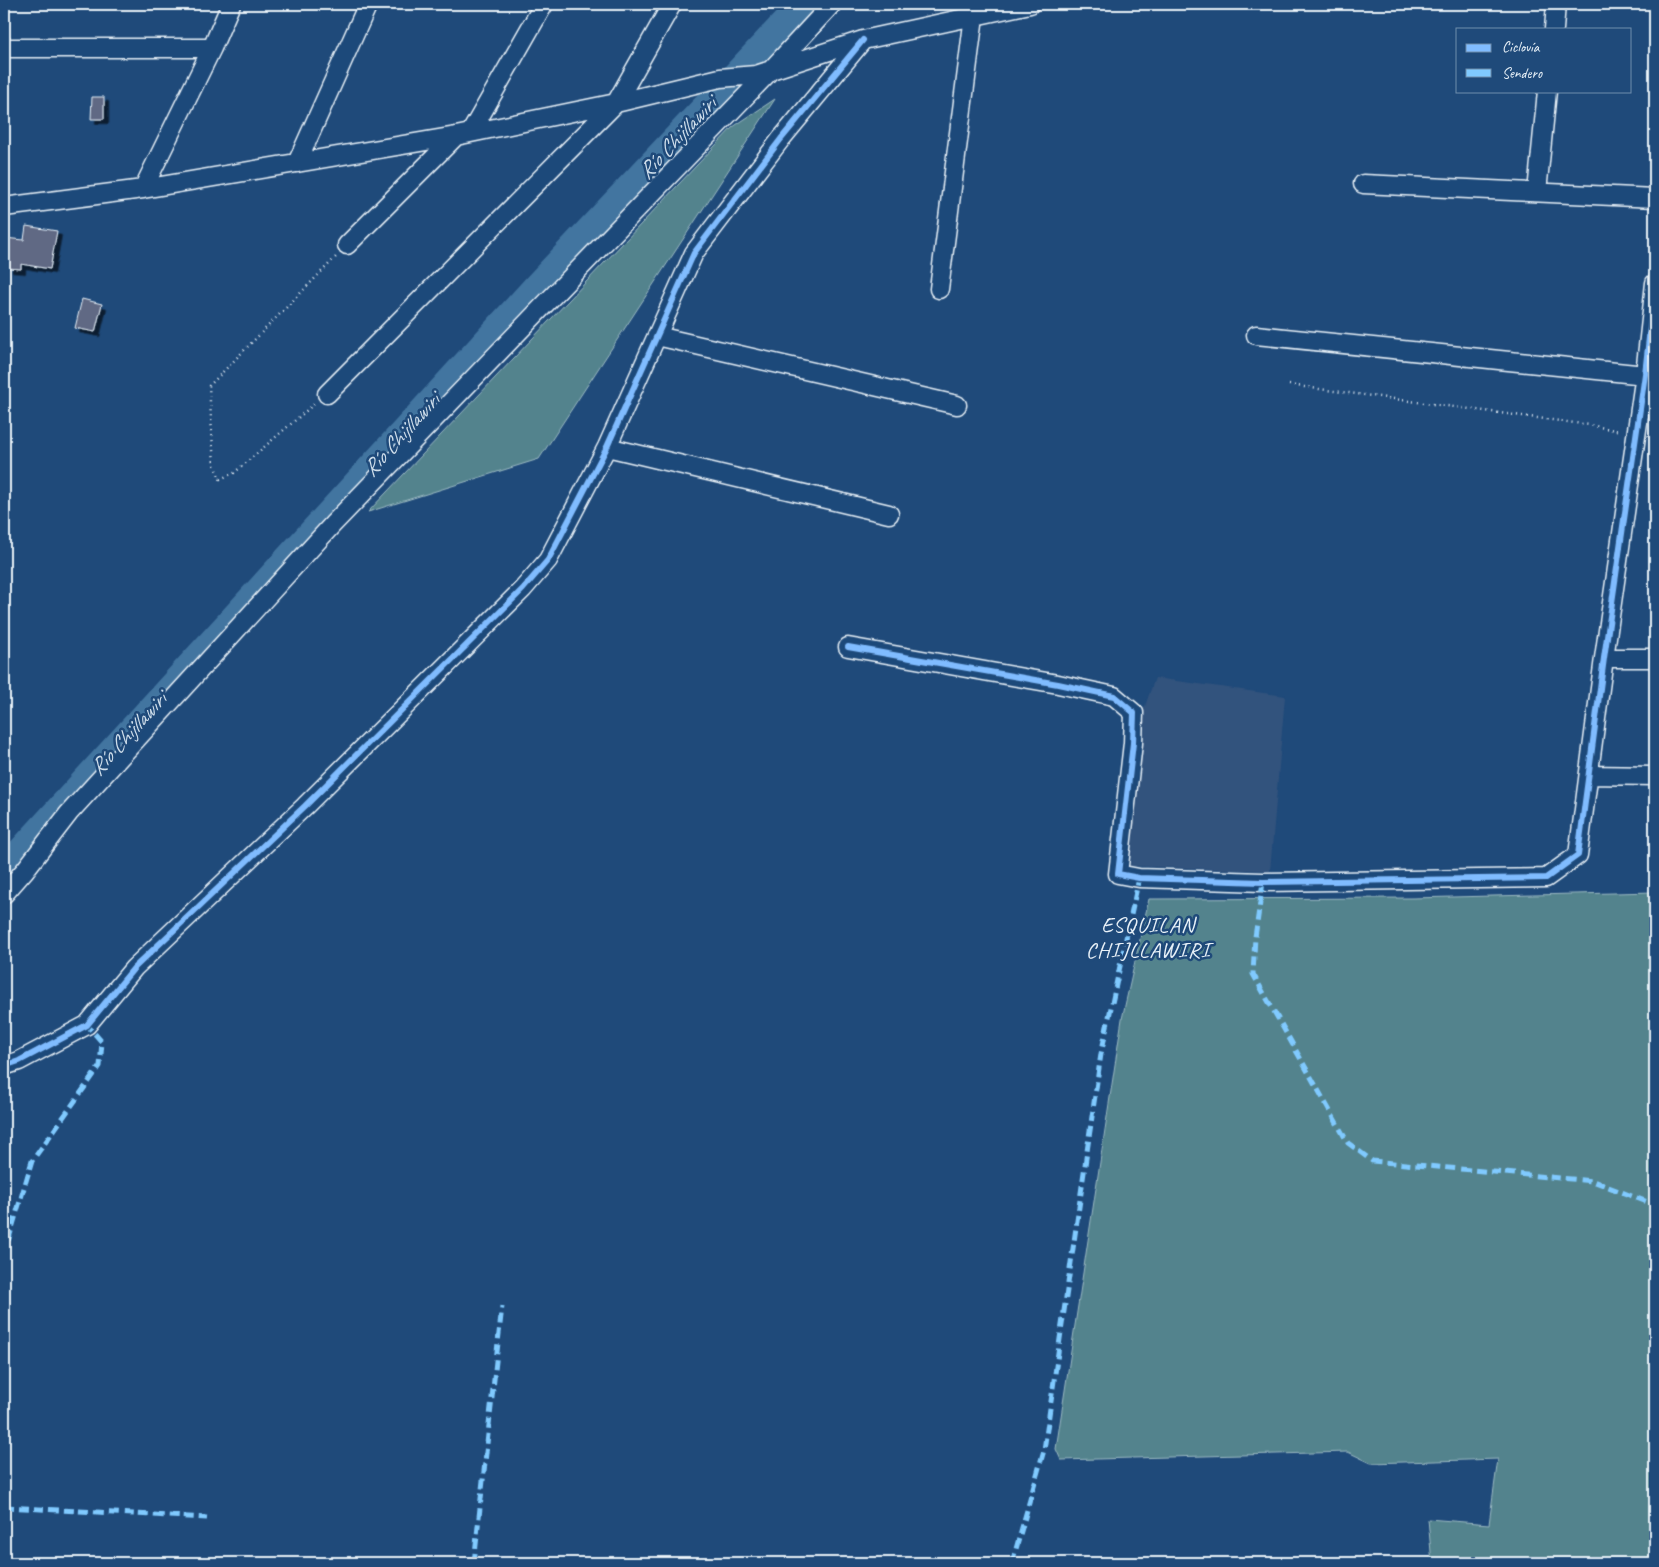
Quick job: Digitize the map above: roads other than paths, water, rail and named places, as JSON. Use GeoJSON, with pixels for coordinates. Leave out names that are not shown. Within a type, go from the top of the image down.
{"type":"FeatureCollection","features":[{"type":"Feature","properties":{"kind":"street"},"geometry":{"type":"LineString","coordinates":[[143,190],[212,48],[231,4]]}},
{"type":"Feature","properties":{"kind":"street"},"geometry":{"type":"LineString","coordinates":[[297,163],[368,4]]}},
{"type":"Feature","properties":{"kind":"street"},"geometry":{"type":"LineString","coordinates":[[347,245],[463,134],[544,4]]}},
{"type":"Feature","properties":{"kind":"street"},"geometry":{"type":"LineString","coordinates":[[327,394],[616,103],[672,4]]}},
{"type":"Feature","properties":{"kind":"street"},"geometry":{"type":"LineString","coordinates":[[4,894],[26,870],[69,813],[327,530],[763,73],[832,4]]}},
{"type":"Feature","properties":{"kind":"street"},"geometry":{"type":"LineString","coordinates":[[4,207],[143,190],[463,134],[616,103],[720,78],[763,73],[863,40],[1030,4]]}},
{"type":"Feature","properties":{"kind":"street"},"geometry":{"type":"LineString","coordinates":[[1554,28],[1556,4]]}},
{"type":"Feature","properties":{"kind":"street"},"geometry":{"type":"LineString","coordinates":[[939,289],[974,16]]}},
{"type":"Feature","properties":{"kind":"street"},"geometry":{"type":"LineString","coordinates":[[4,1066],[87,1025],[134,968],[305,806],[524,589],[548,560],[607,447],[694,253],[781,139],[863,40]]}},
{"type":"Feature","properties":{"kind":"street"},"geometry":{"type":"LineString","coordinates":[[4,48],[212,48]]}},
{"type":"Feature","properties":{"kind":"street"},"geometry":{"type":"LineString","coordinates":[[1537,192],[1547,92]]}},
{"type":"Feature","properties":{"kind":"street"},"geometry":{"type":"LineString","coordinates":[[1363,184],[1655,198]]}},
{"type":"Feature","properties":{"kind":"street"},"geometry":{"type":"LineString","coordinates":[[848,647],[1058,684],[1114,696],[1134,713],[1133,743],[1118,874],[1140,878],[1262,882],[1546,878],[1578,856],[1636,435],[1650,375],[1655,283]]}},
{"type":"Feature","properties":{"kind":"street"},"geometry":{"type":"LineString","coordinates":[[1256,335],[1650,375]]}},
{"type":"Feature","properties":{"kind":"street"},"geometry":{"type":"LineString","coordinates":[[657,336],[957,404]]}},
{"type":"Feature","properties":{"kind":"street"},"geometry":{"type":"LineString","coordinates":[[607,447],[889,514]]}},
{"type":"Feature","properties":{"kind":"street"},"geometry":{"type":"LineString","coordinates":[[1604,658],[1655,658]]}},
{"type":"Feature","properties":{"kind":"street"},"geometry":{"type":"LineString","coordinates":[[1589,775],[1655,776]]}},
{"type":"Feature","properties":{"kind":"waterway","name":"Río Chijllawiri"},"geometry":{"type":"LineString","coordinates":[[4,870],[539,284],[803,4]]}},
{"type":"Feature","properties":{"kind":"district","name":"ESQUILAN CHIJLLAWIRI"},"geometry":{"type":"Point","coordinates":[1148,938]}}]}
